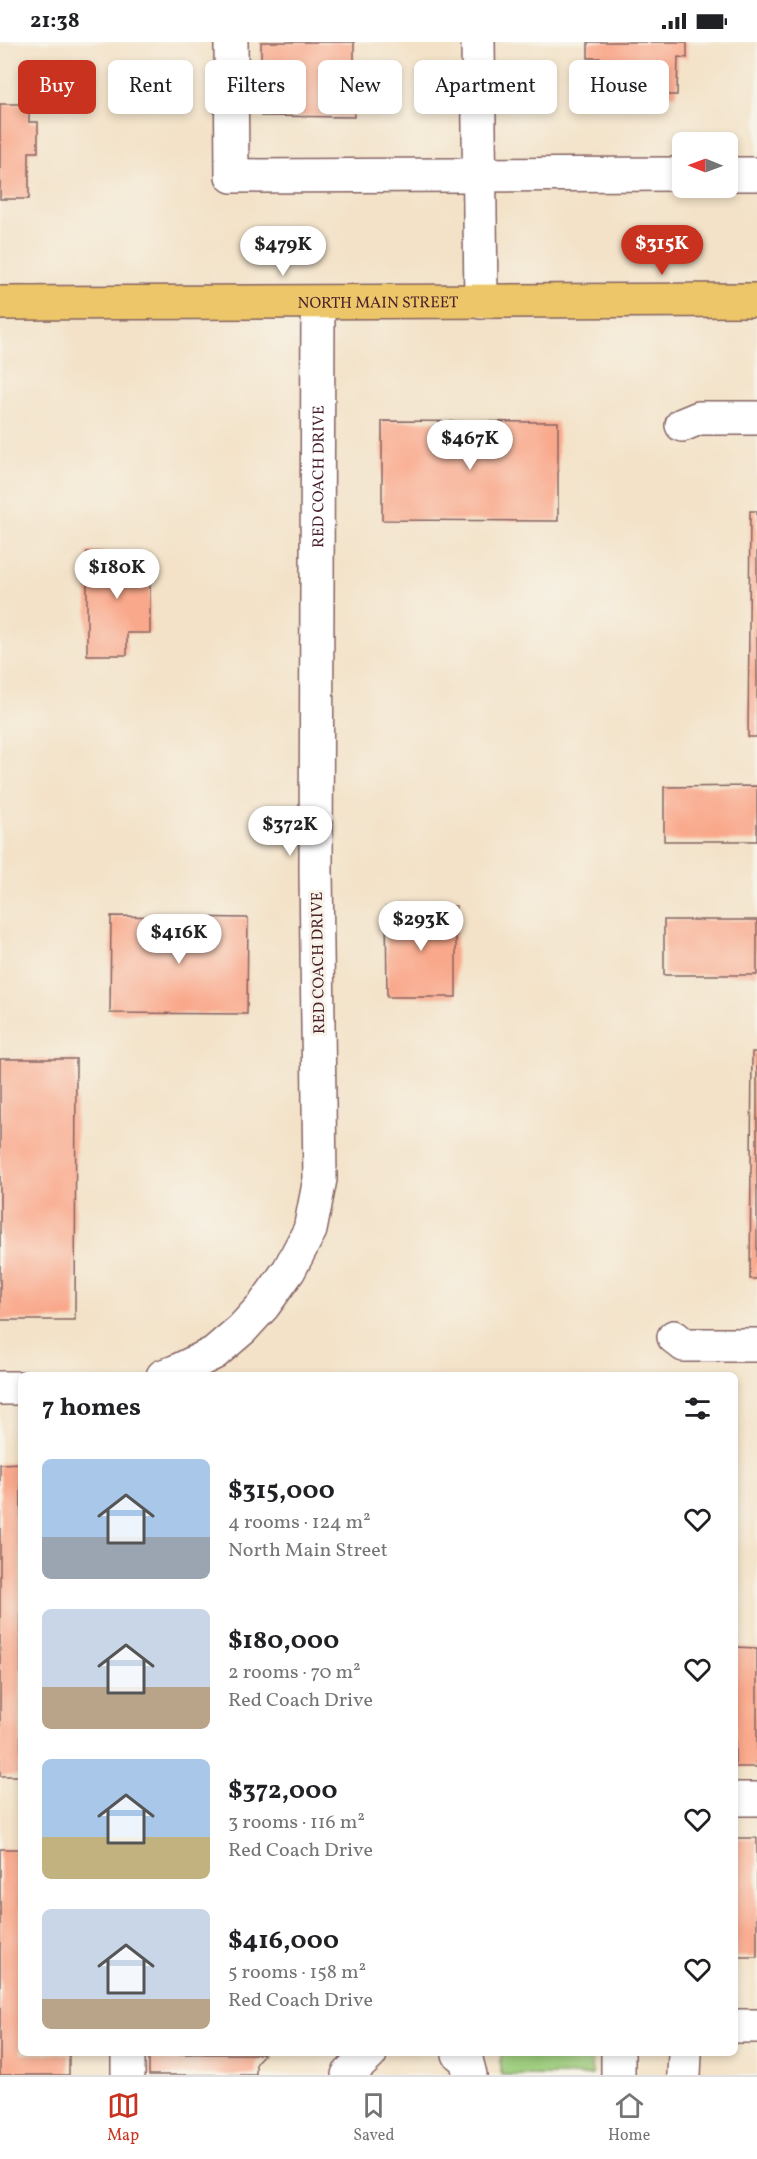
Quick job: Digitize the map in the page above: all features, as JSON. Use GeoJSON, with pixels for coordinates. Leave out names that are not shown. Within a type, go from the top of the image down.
{"type":"FeatureCollection","features":[{"type":"Feature","properties":{"kind":"main road","name":"NORTH MAIN STREET"},"geometry":{"type":"LineString","coordinates":[[0,303],[757,300]]}},
{"type":"Feature","properties":{"kind":"street"},"geometry":{"type":"LineString","coordinates":[[231,42],[232,176],[672,174]]}},
{"type":"Feature","properties":{"kind":"street"},"geometry":{"type":"LineString","coordinates":[[478,42],[481,302]]}},
{"type":"Feature","properties":{"kind":"street"},"geometry":{"type":"LineString","coordinates":[[738,174],[757,174]]}},
{"type":"Feature","properties":{"kind":"street","name":"RED COACH DRIVE"},"geometry":{"type":"LineString","coordinates":[[175,1372],[214,1353],[242,1329],[264,1305],[289,1270],[310,1230],[320,1179],[316,871],[318,303]]}},
{"type":"Feature","properties":{"kind":"street"},"geometry":{"type":"LineString","coordinates":[[682,425],[699,418],[757,418]]}},
{"type":"Feature","properties":{"kind":"street"},"geometry":{"type":"LineString","coordinates":[[674,1336],[684,1345],[757,1345]]}},
{"type":"Feature","properties":{"kind":"street"},"geometry":{"type":"LineString","coordinates":[[0,1388],[18,1388]]}},
{"type":"Feature","properties":{"kind":"street"},"geometry":{"type":"LineString","coordinates":[[738,1799],[757,1798]]}},
{"type":"Feature","properties":{"kind":"street"},"geometry":{"type":"LineString","coordinates":[[738,2026],[757,2026]]}},
{"type":"Feature","properties":{"kind":"street"},"geometry":{"type":"LineString","coordinates":[[128,2056],[128,2075]]}},
{"type":"Feature","properties":{"kind":"street"},"geometry":{"type":"LineString","coordinates":[[348,2075],[368,2056]]}},
{"type":"Feature","properties":{"kind":"street"},"geometry":{"type":"LineString","coordinates":[[462,2056],[466,2059],[470,2075]]}},
{"type":"Feature","properties":{"kind":"street"},"geometry":{"type":"LineString","coordinates":[[618,2056],[618,2075]]}},
{"type":"Feature","properties":{"kind":"street"},"geometry":{"type":"LineString","coordinates":[[684,2075],[685,2056]]}},
{"type":"Feature","properties":{"kind":"green space"},"geometry":{"type":"Polygon","coordinates":[[[501,2056],[592,2056],[592,2075],[501,2075],[501,2056]]]}},
{"type":"Feature","properties":{"kind":"building"},"geometry":{"type":"Polygon","coordinates":[[[261,42],[354,42],[354,60],[318,60],[318,114],[354,114],[354,117],[261,116],[261,114],[306,114],[306,60],[261,60],[261,42]]]}},
{"type":"Feature","properties":{"kind":"building"},"geometry":{"type":"Polygon","coordinates":[[[588,42],[687,42],[687,58],[678,57],[677,95],[669,95],[669,60],[588,58],[588,42]]]}},
{"type":"Feature","properties":{"kind":"building"},"geometry":{"type":"Polygon","coordinates":[[[0,104],[18,104],[18,114],[29,114],[29,122],[38,122],[38,152],[29,152],[29,199],[0,199],[0,104]]]}},
{"type":"Feature","properties":{"kind":"building"},"geometry":{"type":"Polygon","coordinates":[[[382,421],[558,422],[558,521],[382,520],[382,421]]]}},
{"type":"Feature","properties":{"kind":"building"},"geometry":{"type":"Polygon","coordinates":[[[750,511],[757,511],[757,737],[748,737],[750,511]]]}},
{"type":"Feature","properties":{"kind":"building"},"geometry":{"type":"Polygon","coordinates":[[[87,552],[150,552],[150,633],[127,633],[127,655],[87,655],[87,552]]]}},
{"type":"Feature","properties":{"kind":"building"},"geometry":{"type":"Polygon","coordinates":[[[757,786],[757,841],[664,841],[664,787],[757,786]]]}},
{"type":"Feature","properties":{"kind":"building"},"geometry":{"type":"Polygon","coordinates":[[[456,906],[456,997],[387,997],[386,907],[456,906]]]}},
{"type":"Feature","properties":{"kind":"building"},"geometry":{"type":"Polygon","coordinates":[[[111,916],[248,918],[247,1014],[110,1013],[111,916]]]}},
{"type":"Feature","properties":{"kind":"building"},"geometry":{"type":"Polygon","coordinates":[[[664,920],[757,920],[757,975],[664,975],[664,920]]]}},
{"type":"Feature","properties":{"kind":"building"},"geometry":{"type":"Polygon","coordinates":[[[752,1052],[757,1052],[757,1279],[750,1279],[752,1052]]]}},
{"type":"Feature","properties":{"kind":"building"},"geometry":{"type":"Polygon","coordinates":[[[0,1059],[76,1059],[75,1320],[0,1320],[0,1059]]]}},
{"type":"Feature","properties":{"kind":"building"},"geometry":{"type":"Polygon","coordinates":[[[18,1463],[18,1776],[0,1776],[0,1464],[18,1463]]]}},
{"type":"Feature","properties":{"kind":"building"},"geometry":{"type":"Polygon","coordinates":[[[738,1647],[757,1648],[757,1767],[738,1767],[738,1647]]]}},
{"type":"Feature","properties":{"kind":"building"},"geometry":{"type":"Polygon","coordinates":[[[738,1838],[757,1838],[757,1957],[738,1957],[738,1838]]]}},
{"type":"Feature","properties":{"kind":"building"},"geometry":{"type":"Polygon","coordinates":[[[0,1849],[18,1849],[18,2056],[69,2056],[69,2075],[0,2075],[0,1849]]]}},
{"type":"Feature","properties":{"kind":"building"},"geometry":{"type":"Polygon","coordinates":[[[149,2056],[262,2056],[256,2063],[256,2075],[149,2075],[149,2056]]]}}]}
